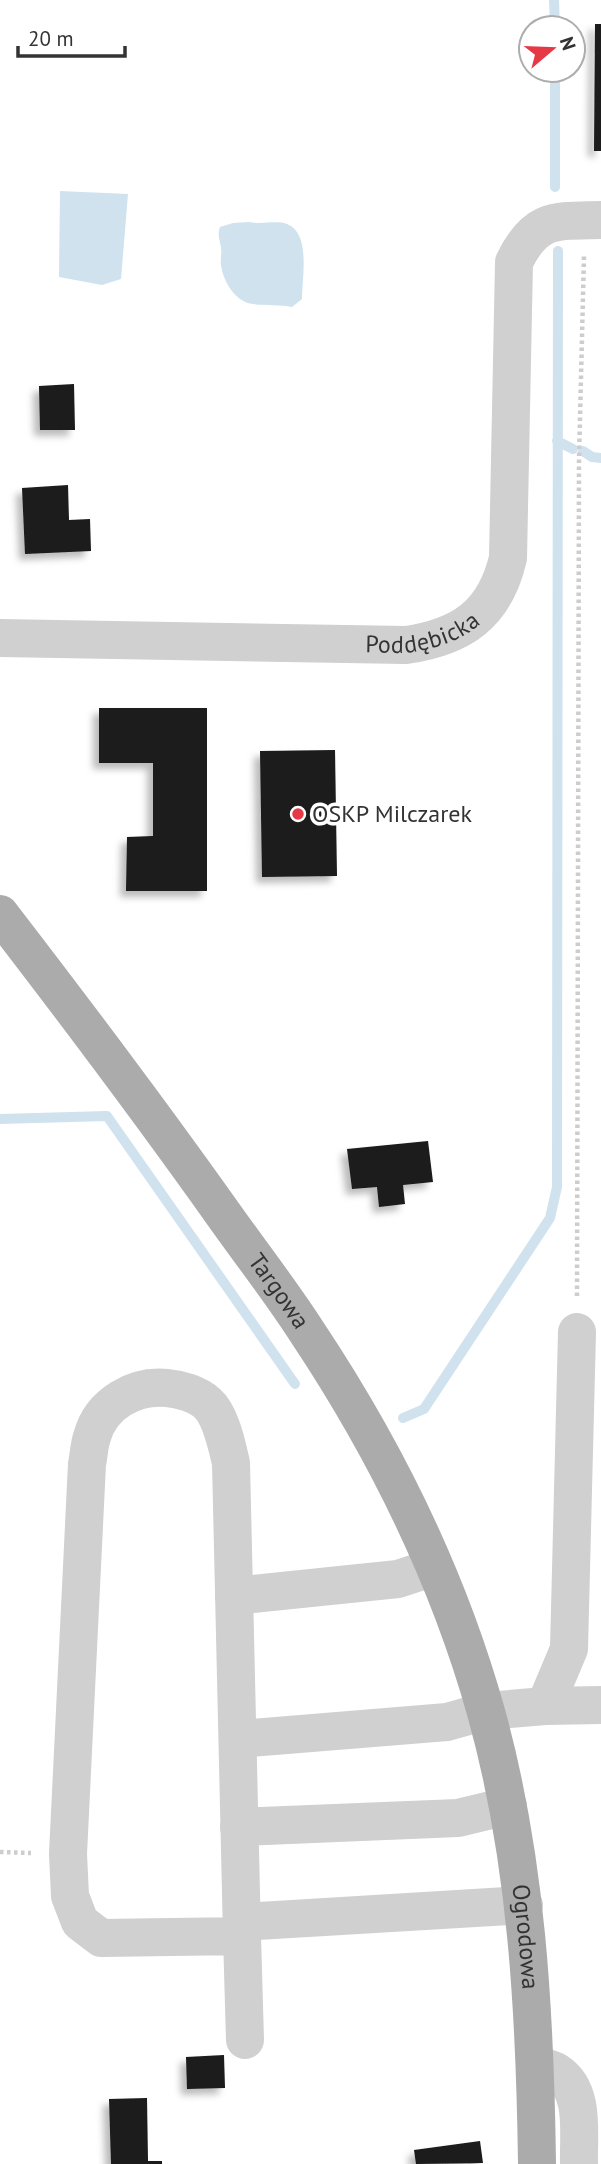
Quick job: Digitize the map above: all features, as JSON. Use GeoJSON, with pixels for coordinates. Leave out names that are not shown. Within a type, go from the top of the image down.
{"type":"FeatureCollection","features":[{"type":"Feature","properties":{"kind":"main road","name":"Targowa"},"geometry":{"type":"LineString","coordinates":[[1,917],[182,1156],[307,1332],[359,1415],[390,1470],[434,1567],[457,1624],[486,1712]]}},
{"type":"Feature","properties":{"kind":"main road","name":"Ogrodowa"},"geometry":{"type":"LineString","coordinates":[[486,1712],[508,1806],[524,1905],[536,2065],[537,2164]]}},
{"type":"Feature","properties":{"kind":"street","name":"Poddębicka"},"geometry":{"type":"LineString","coordinates":[[0,638],[406,645],[432,642],[474,622],[502,583],[508,558],[514,262],[523,244],[534,231],[544,225],[593,220]]}},
{"type":"Feature","properties":{"kind":"street"},"geometry":{"type":"LineString","coordinates":[[545,1706],[569,1649],[577,1332]]}},
{"type":"Feature","properties":{"kind":"street"},"geometry":{"type":"LineString","coordinates":[[244,2040],[242,1929],[231,1463],[223,1432],[208,1403],[181,1390],[152,1386],[126,1394],[106,1411],[92,1434],[87,1464],[68,1854],[70,1896],[80,1922],[101,1938],[242,1929],[524,1905]]}},
{"type":"Feature","properties":{"kind":"street"},"geometry":{"type":"LineString","coordinates":[[234,1596],[398,1579],[434,1567]]}},
{"type":"Feature","properties":{"kind":"street"},"geometry":{"type":"LineString","coordinates":[[237,1739],[447,1722],[486,1712],[545,1706],[601,1705]]}},
{"type":"Feature","properties":{"kind":"street"},"geometry":{"type":"LineString","coordinates":[[239,1827],[458,1818],[508,1806]]}},
{"type":"Feature","properties":{"kind":"street"},"geometry":{"type":"LineString","coordinates":[[536,2065],[556,2071],[572,2088],[578,2111],[579,2164]]}},
{"type":"Feature","properties":{"kind":"path"},"geometry":{"type":"LineString","coordinates":[[577,1332],[579,459],[593,220]]}},
{"type":"Feature","properties":{"kind":"water"},"geometry":{"type":"Polygon","coordinates":[[[60,191],[128,194],[121,279],[102,285],[59,277],[60,191]]]}},
{"type":"Feature","properties":{"kind":"water"},"geometry":{"type":"Polygon","coordinates":[[[249,222],[278,222],[295,229],[304,257],[302,299],[292,307],[248,303],[233,293],[226,282],[221,265],[220,227],[249,222]]]}},
{"type":"Feature","properties":{"kind":"building"},"geometry":{"type":"Polygon","coordinates":[[[595,24],[601,24],[601,151],[594,151],[595,24]]]}},
{"type":"Feature","properties":{"kind":"building"},"geometry":{"type":"Polygon","coordinates":[[[74,384],[75,430],[40,430],[39,386],[74,384]]]}},
{"type":"Feature","properties":{"kind":"building"},"geometry":{"type":"Polygon","coordinates":[[[68,485],[69,520],[90,519],[91,551],[25,554],[22,488],[68,485]]]}},
{"type":"Feature","properties":{"kind":"building"},"geometry":{"type":"Polygon","coordinates":[[[99,708],[207,708],[207,891],[126,891],[127,837],[153,836],[153,763],[99,763],[99,708]]]}},
{"type":"Feature","properties":{"kind":"building","name":"OSKP Milczarek"},"geometry":{"type":"Polygon","coordinates":[[[335,750],[337,876],[262,877],[260,751],[335,750]]]}},
{"type":"Feature","properties":{"kind":"building"},"geometry":{"type":"Polygon","coordinates":[[[428,1141],[433,1182],[403,1185],[405,1204],[379,1207],[377,1187],[352,1189],[347,1149],[428,1141]]]}},
{"type":"Feature","properties":{"kind":"building"},"geometry":{"type":"Polygon","coordinates":[[[224,2055],[225,2088],[187,2089],[186,2057],[224,2055]]]}},
{"type":"Feature","properties":{"kind":"building"},"geometry":{"type":"Polygon","coordinates":[[[147,2098],[148,2161],[162,2161],[162,2164],[111,2164],[109,2099],[147,2098]]]}},
{"type":"Feature","properties":{"kind":"building"},"geometry":{"type":"Polygon","coordinates":[[[480,2141],[483,2163],[416,2164],[414,2150],[480,2141]]]}},
{"type":"Feature","properties":{"kind":"waterway"},"geometry":{"type":"LineString","coordinates":[[554,0],[554,14]]}},
{"type":"Feature","properties":{"kind":"waterway"},"geometry":{"type":"LineString","coordinates":[[555,84],[555,187]]}},
{"type":"Feature","properties":{"kind":"waterway"},"geometry":{"type":"LineString","coordinates":[[403,1418],[424,1409],[550,1218],[557,1187],[558,251]]}},
{"type":"Feature","properties":{"kind":"waterway"},"geometry":{"type":"LineString","coordinates":[[557,441],[573,449]]}},
{"type":"Feature","properties":{"kind":"waterway"},"geometry":{"type":"LineString","coordinates":[[583,451],[592,457],[601,458]]}},
{"type":"Feature","properties":{"kind":"waterway"},"geometry":{"type":"LineString","coordinates":[[0,1119],[107,1116],[295,1384]]}},
{"type":"Feature","properties":{"kind":"place","name":"OSKP Milczarek"},"geometry":{"type":"Point","coordinates":[298,814]}}]}
